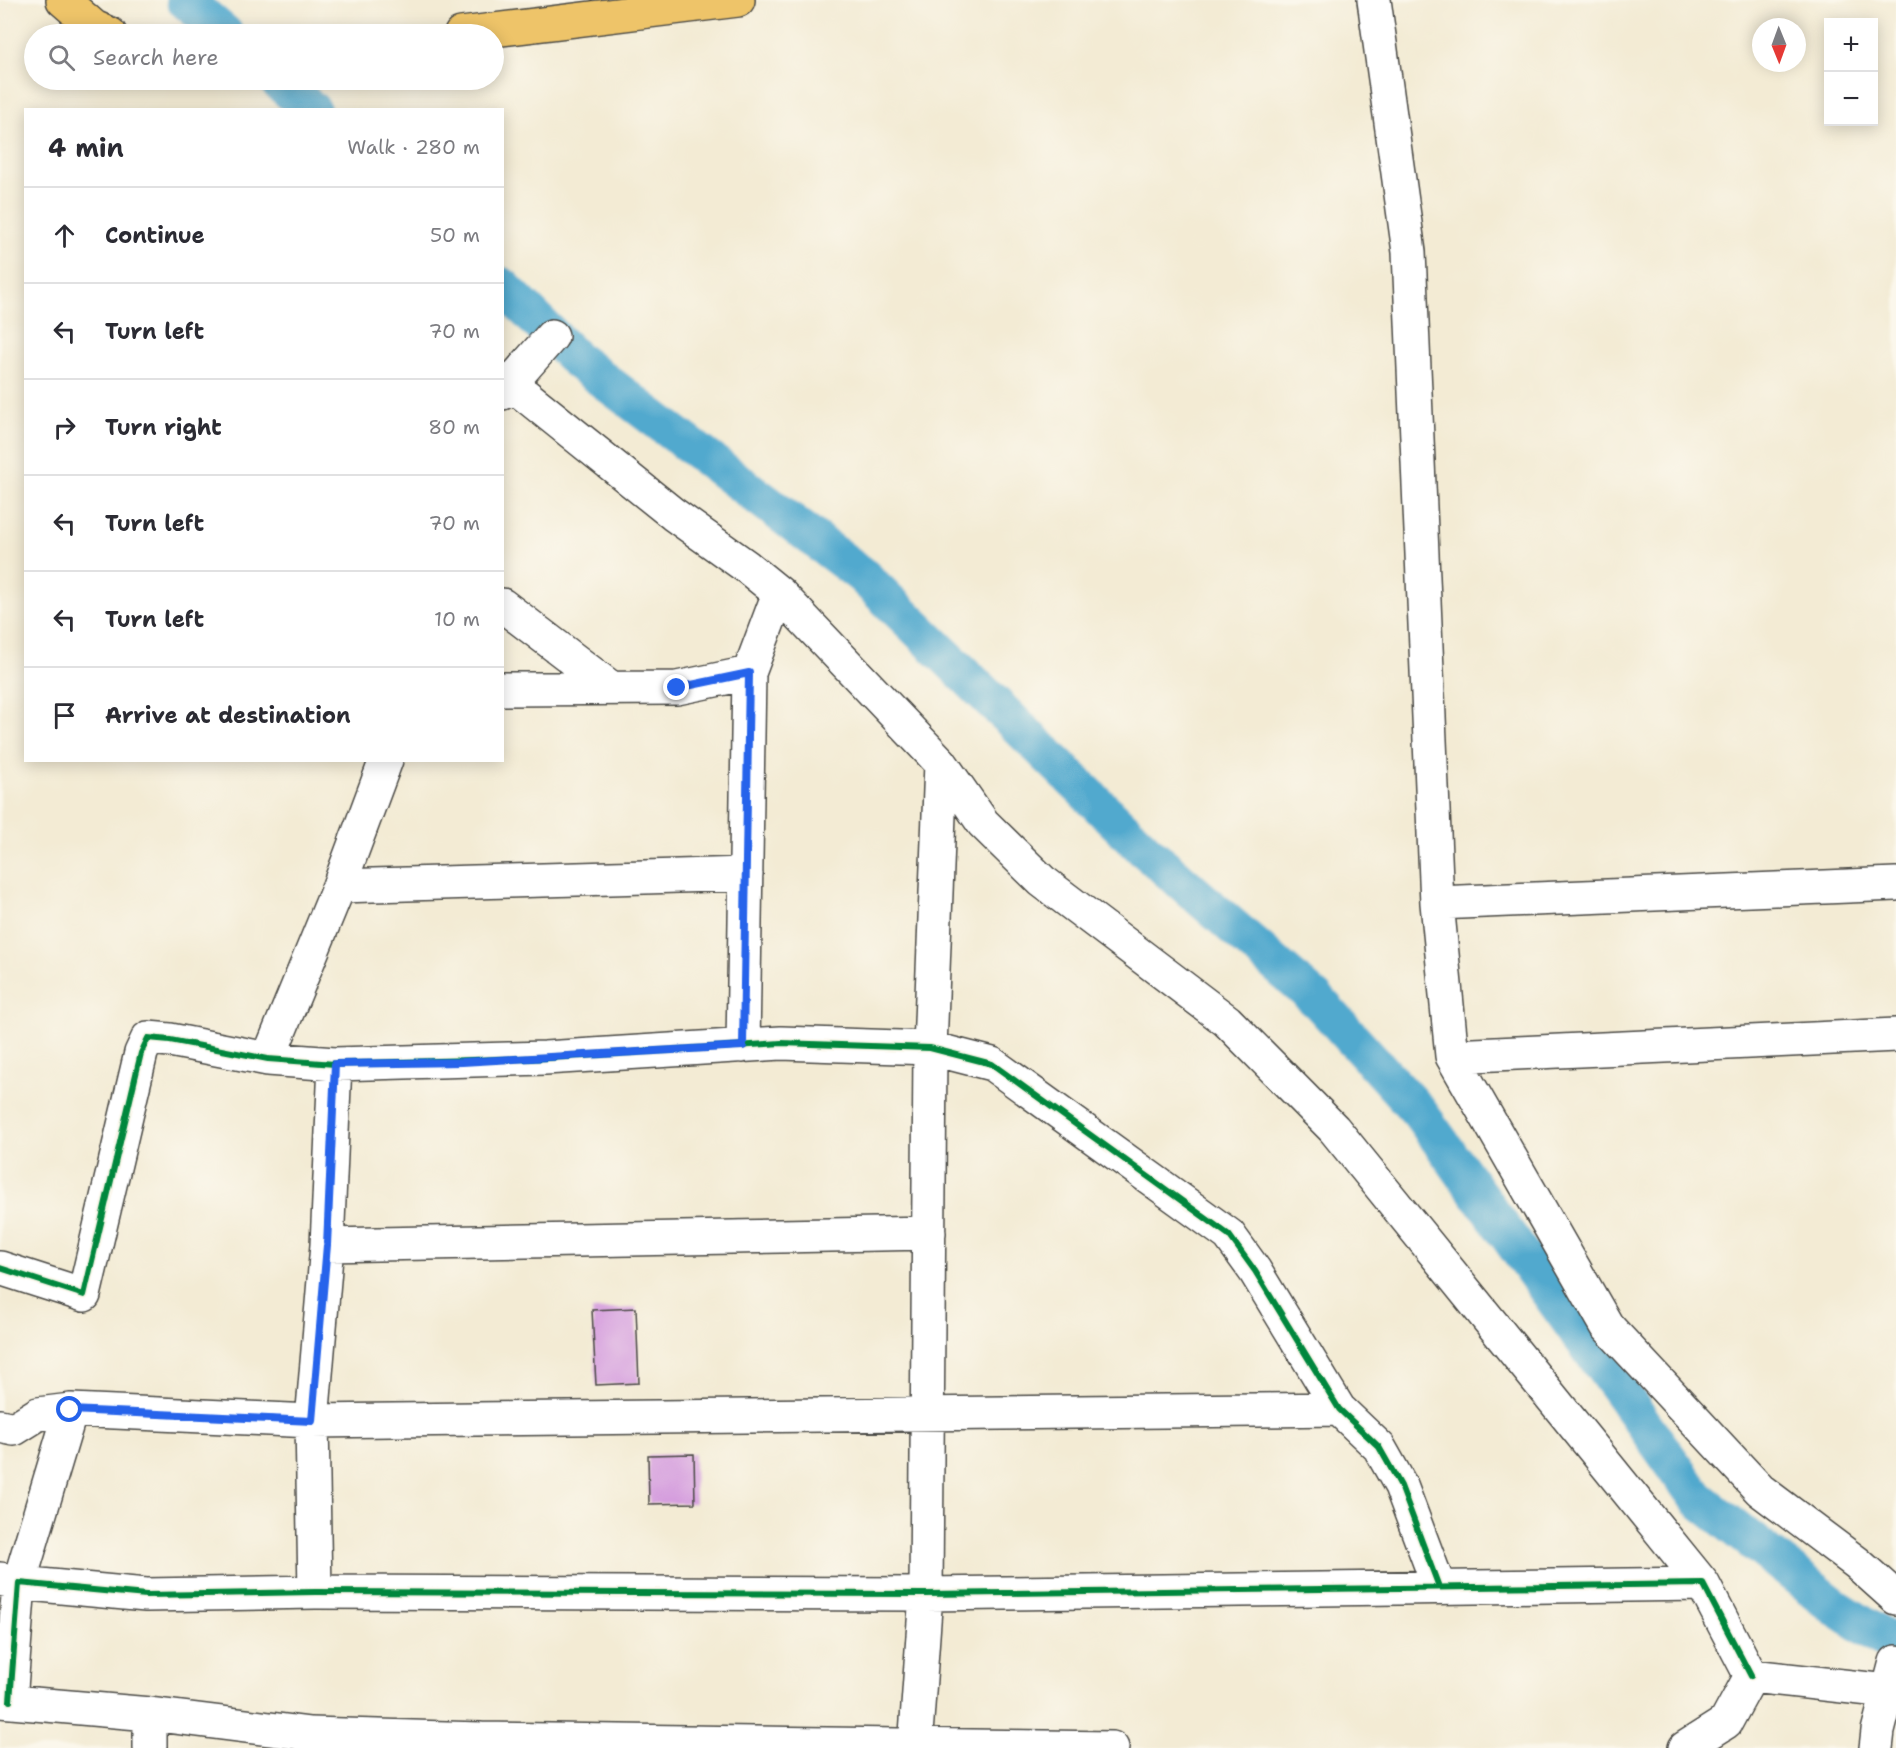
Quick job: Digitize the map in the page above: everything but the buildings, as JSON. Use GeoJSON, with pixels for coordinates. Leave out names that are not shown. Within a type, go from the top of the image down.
{"type":"FeatureCollection","features":[{"type":"Feature","properties":{"kind":"main road"},"geometry":{"type":"LineString","coordinates":[[63,0],[91,24]]}},
{"type":"Feature","properties":{"kind":"main road"},"geometry":{"type":"LineString","coordinates":[[504,29],[738,0]]}},
{"type":"Feature","properties":{"kind":"street"},"geometry":{"type":"LineString","coordinates":[[1374,0],[1409,252],[1437,903],[1452,1056],[1607,1326],[1760,1490],[1857,1563],[1896,1598]]}},
{"type":"Feature","properties":{"kind":"street"},"geometry":{"type":"LineString","coordinates":[[552,336],[506,388],[779,593],[941,763],[983,823],[1042,881],[1227,1021],[1334,1129],[1702,1584],[1751,1676]]}},
{"type":"Feature","properties":{"kind":"street"},"geometry":{"type":"LineString","coordinates":[[743,1046],[749,673],[779,593]]}},
{"type":"Feature","properties":{"kind":"street"},"geometry":{"type":"LineString","coordinates":[[504,607],[611,688]]}},
{"type":"Feature","properties":{"kind":"street"},"geometry":{"type":"LineString","coordinates":[[504,689],[677,688],[749,673]]}},
{"type":"Feature","properties":{"kind":"street"},"geometry":{"type":"LineString","coordinates":[[268,1059],[339,886],[385,762]]}},
{"type":"Feature","properties":{"kind":"street"},"geometry":{"type":"LineString","coordinates":[[915,1747],[926,1594],[930,1048],[941,763]]}},
{"type":"Feature","properties":{"kind":"street"},"geometry":{"type":"LineString","coordinates":[[339,886],[746,874]]}},
{"type":"Feature","properties":{"kind":"street"},"geometry":{"type":"LineString","coordinates":[[1437,903],[1896,884]]}},
{"type":"Feature","properties":{"kind":"street"},"geometry":{"type":"LineString","coordinates":[[1452,1056],[1896,1035]]}},
{"type":"Feature","properties":{"kind":"street"},"geometry":{"type":"LineString","coordinates":[[0,1268],[84,1295],[141,1053],[148,1038],[171,1040],[268,1059],[335,1064],[486,1060],[781,1043],[930,1048],[992,1064],[1229,1235],[1339,1408],[1379,1447],[1401,1486],[1439,1587]]}},
{"type":"Feature","properties":{"kind":"street"},"geometry":{"type":"LineString","coordinates":[[315,1592],[312,1421],[327,1245],[335,1064]]}},
{"type":"Feature","properties":{"kind":"street"},"geometry":{"type":"LineString","coordinates":[[327,1245],[929,1233]]}},
{"type":"Feature","properties":{"kind":"street"},"geometry":{"type":"LineString","coordinates":[[0,1426],[14,1429],[38,1414],[70,1410],[312,1421],[1339,1408]]}},
{"type":"Feature","properties":{"kind":"street"},"geometry":{"type":"LineString","coordinates":[[70,1410],[9,1581],[5,1701],[150,1714],[310,1741],[1113,1748]]}},
{"type":"Feature","properties":{"kind":"street"},"geometry":{"type":"LineString","coordinates":[[9,1581],[146,1595],[315,1592],[926,1594],[1702,1584]]}},
{"type":"Feature","properties":{"kind":"street"},"geometry":{"type":"LineString","coordinates":[[1751,1676],[1892,1677],[1877,1739]]}},
{"type":"Feature","properties":{"kind":"street"},"geometry":{"type":"LineString","coordinates":[[1685,1748],[1726,1722],[1751,1676]]}},
{"type":"Feature","properties":{"kind":"street"},"geometry":{"type":"LineString","coordinates":[[150,1714],[150,1748]]}},
{"type":"Feature","properties":{"kind":"waterway"},"geometry":{"type":"LineString","coordinates":[[185,0],[213,24]]}},
{"type":"Feature","properties":{"kind":"waterway"},"geometry":{"type":"LineString","coordinates":[[289,90],[310,108]]}},
{"type":"Feature","properties":{"kind":"waterway"},"geometry":{"type":"LineString","coordinates":[[504,288],[578,361],[862,575],[1144,849],[1320,1003],[1419,1112],[1697,1498],[1837,1608],[1896,1646]]}},
{"type":"Feature","properties":{"kind":"cycle path"},"geometry":{"type":"LineString","coordinates":[[0,1268],[84,1295],[141,1053],[148,1038],[170,1040],[268,1059],[335,1064],[545,1058],[781,1043],[930,1048],[992,1064],[1229,1235],[1255,1271],[1339,1409],[1379,1447],[1401,1486],[1439,1587]]}},
{"type":"Feature","properties":{"kind":"cycle path"},"geometry":{"type":"LineString","coordinates":[[10,1701],[19,1583],[146,1595],[315,1592],[926,1594],[1703,1584],[1751,1676]]}},
{"type":"Feature","properties":{"kind":"route"},"geometry":{"type":"LineString","coordinates":[[70,1410],[312,1421],[327,1245],[335,1064],[462,1062],[743,1046],[749,673],[677,688]]}}]}
